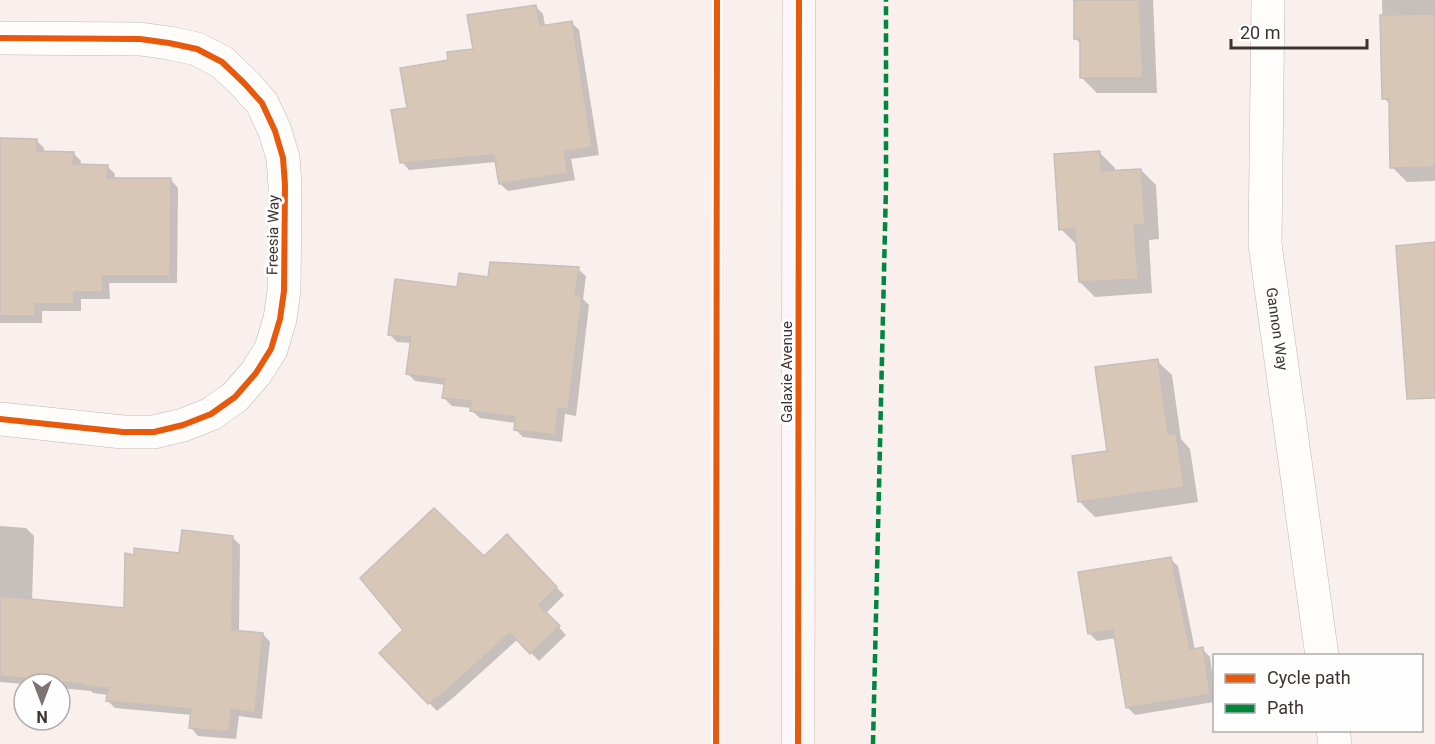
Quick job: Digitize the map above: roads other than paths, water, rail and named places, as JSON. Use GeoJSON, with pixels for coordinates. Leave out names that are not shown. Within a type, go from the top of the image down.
{"type":"FeatureCollection","features":[{"type":"Feature","properties":{"kind":"street","name":"Galaxie Avenue"},"geometry":{"type":"LineString","coordinates":[[798,744],[799,0]]}},
{"type":"Feature","properties":{"kind":"street","name":"Gannon Way"},"geometry":{"type":"LineString","coordinates":[[1268,0],[1265,244],[1322,654]]}},
{"type":"Feature","properties":{"kind":"street","name":"Freesia Way"},"geometry":{"type":"LineString","coordinates":[[0,38],[140,39],[197,49],[222,62],[262,103],[275,131],[283,158],[285,185],[284,291],[280,319],[271,349],[256,373],[235,397],[211,414],[183,425],[153,432],[123,432],[0,419]]}}]}
